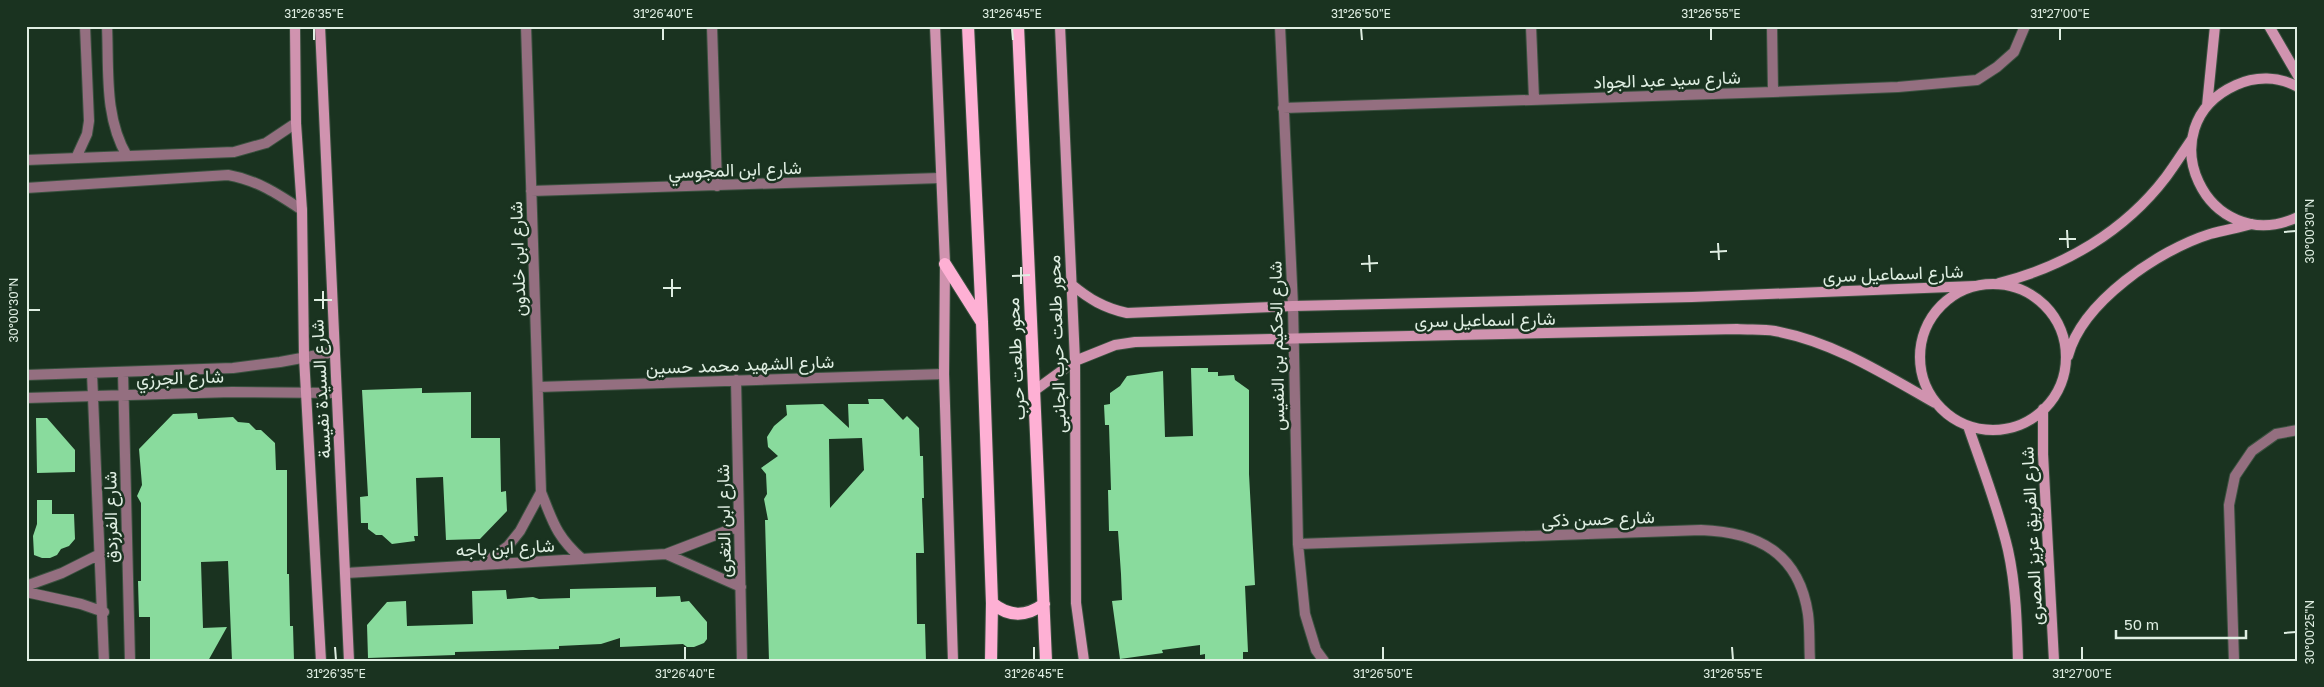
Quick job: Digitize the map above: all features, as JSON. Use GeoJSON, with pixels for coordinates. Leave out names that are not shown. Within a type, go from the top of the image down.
{"type":"FeatureCollection","features":[{"type":"Feature","properties":{"kind":"main road","name":"محور طلعت حرب"},"geometry":{"type":"LineString","coordinates":[[968,26],[982,322],[992,603],[991,661]]}},
{"type":"Feature","properties":{"kind":"main road","name":"محور طلعت حرب"},"geometry":{"type":"LineString","coordinates":[[1018,26],[1046,661]]}},
{"type":"Feature","properties":{"kind":"main road"},"geometry":{"type":"LineString","coordinates":[[945,264],[982,322]]}},
{"type":"Feature","properties":{"kind":"main road"},"geometry":{"type":"LineString","coordinates":[[992,603],[1001,610],[1012,614],[1024,614],[1034,611],[1044,604]]}},
{"type":"Feature","properties":{"kind":"street"},"geometry":{"type":"LineString","coordinates":[[76,158],[87,134],[89,120],[85,26]]}},
{"type":"Feature","properties":{"kind":"street"},"geometry":{"type":"LineString","coordinates":[[107,26],[112,118],[120,144],[127,156]]}},
{"type":"Feature","properties":{"kind":"street","name":"شارع السيدة نفيسة"},"geometry":{"type":"LineString","coordinates":[[295,26],[296,123],[302,210],[304,358],[321,661]]}},
{"type":"Feature","properties":{"kind":"street","name":"شارع السيدة نفيسة"},"geometry":{"type":"LineString","coordinates":[[320,26],[349,661]]}},
{"type":"Feature","properties":{"kind":"street","name":"شارع ابن خلدون"},"geometry":{"type":"LineString","coordinates":[[526,26],[541,492],[557,531],[565,543],[582,559]]}},
{"type":"Feature","properties":{"kind":"street"},"geometry":{"type":"LineString","coordinates":[[712,26],[717,186]]}},
{"type":"Feature","properties":{"kind":"street"},"geometry":{"type":"LineString","coordinates":[[935,26],[945,264],[944,374],[953,661]]}},
{"type":"Feature","properties":{"kind":"street","name":"محور طلعت حرب الجانبى"},"geometry":{"type":"LineString","coordinates":[[1060,26],[1074,361],[1076,603],[1084,661]]}},
{"type":"Feature","properties":{"kind":"street","name":"شارع الحكيم بن النفيس"},"geometry":{"type":"LineString","coordinates":[[1280,26],[1293,306],[1292,340],[1298,544],[1305,614],[1316,650],[1324,661]]}},
{"type":"Feature","properties":{"kind":"street"},"geometry":{"type":"LineString","coordinates":[[1531,26],[1534,99]]}},
{"type":"Feature","properties":{"kind":"street"},"geometry":{"type":"LineString","coordinates":[[1772,26],[1773,92]]}},
{"type":"Feature","properties":{"kind":"street","name":"شارع سيد عبد الجواد"},"geometry":{"type":"LineString","coordinates":[[1283,108],[1898,87],[1977,80],[1998,68],[2014,52],[2025,26]]}},
{"type":"Feature","properties":{"kind":"street"},"geometry":{"type":"LineString","coordinates":[[2207,106],[2215,26]]}},
{"type":"Feature","properties":{"kind":"street"},"geometry":{"type":"LineString","coordinates":[[2269,26],[2298,76]]}},
{"type":"Feature","properties":{"kind":"street"},"geometry":{"type":"LineString","coordinates":[[2252,224],[2210,235],[2169,252],[2132,276],[2100,305],[2073,339],[2059,391],[2043,409],[2027,421],[2008,428],[1988,430],[1968,426],[1953,418],[1935,402],[1924,385],[1919,364],[1922,337],[1927,324],[1939,307],[1956,294],[1975,286],[1996,284],[2021,278],[2060,262],[2097,242],[2134,212],[2160,184],[2192,138],[2198,121],[2207,106],[2224,90],[2245,81],[2268,78],[2290,82],[2298,86]]}},
{"type":"Feature","properties":{"kind":"street"},"geometry":{"type":"LineString","coordinates":[[26,160],[234,152],[266,143],[296,123]]}},
{"type":"Feature","properties":{"kind":"street"},"geometry":{"type":"LineString","coordinates":[[2192,138],[2191,158],[2195,176],[2204,194],[2217,208],[2234,218],[2252,224],[2270,225],[2298,222]]}},
{"type":"Feature","properties":{"kind":"street"},"geometry":{"type":"LineString","coordinates":[[26,188],[228,175],[247,178],[265,186],[302,210]]}},
{"type":"Feature","properties":{"kind":"street","name":"شارع ابن المجوسي"},"geometry":{"type":"LineString","coordinates":[[531,192],[940,178]]}},
{"type":"Feature","properties":{"kind":"street"},"geometry":{"type":"LineString","coordinates":[[2287,222],[2298,217]]}},
{"type":"Feature","properties":{"kind":"street","name":"شارع اسماعيل سرى"},"geometry":{"type":"LineString","coordinates":[[1071,284],[1092,301],[1109,309],[1127,313],[1293,306],[1692,297],[1975,286]]}},
{"type":"Feature","properties":{"kind":"street"},"geometry":{"type":"LineString","coordinates":[[1996,284],[2016,288],[2035,297],[2050,312],[2060,330],[2065,350],[2064,371]]}},
{"type":"Feature","properties":{"kind":"street","name":"شارع اسماعيل سرى"},"geometry":{"type":"LineString","coordinates":[[1034,391],[1074,361],[1115,345],[1136,342],[1728,329],[1774,331],[1810,339],[1855,357],[1935,402]]}},
{"type":"Feature","properties":{"kind":"street","name":"شارع الجرزي"},"geometry":{"type":"LineString","coordinates":[[26,375],[233,368],[334,352]]}},
{"type":"Feature","properties":{"kind":"street","name":"شارع الفرزدق"},"geometry":{"type":"LineString","coordinates":[[123,372],[130,661]]}},
{"type":"Feature","properties":{"kind":"street","name":"شارع الفرزدق"},"geometry":{"type":"LineString","coordinates":[[92,373],[104,612],[104,661]]}},
{"type":"Feature","properties":{"kind":"street","name":"شارع الشهيد محمد حسين"},"geometry":{"type":"LineString","coordinates":[[538,387],[944,374]]}},
{"type":"Feature","properties":{"kind":"street","name":"شارع ابن التغرى"},"geometry":{"type":"LineString","coordinates":[[736,380],[742,661]]}},
{"type":"Feature","properties":{"kind":"street","name":"شارع الجرزي"},"geometry":{"type":"LineString","coordinates":[[26,398],[94,395],[336,393]]}},
{"type":"Feature","properties":{"kind":"street","name":"شارع الفريق عزيز المصرى"},"geometry":{"type":"LineString","coordinates":[[2043,409],[2043,454],[2054,661]]}},
{"type":"Feature","properties":{"kind":"street","name":"شارع الفريق عزيز المصرى"},"geometry":{"type":"LineString","coordinates":[[1968,426],[1991,487],[2009,552],[2016,610],[2018,661]]}},
{"type":"Feature","properties":{"kind":"street"},"geometry":{"type":"LineString","coordinates":[[2234,661],[2229,505],[2235,476],[2252,451],[2276,434],[2298,430]]}},
{"type":"Feature","properties":{"kind":"street","name":"شارع ابن خلدون"},"geometry":{"type":"LineString","coordinates":[[482,565],[508,546],[520,531],[541,492]]}},
{"type":"Feature","properties":{"kind":"street","name":"شارع ابن باجه"},"geometry":{"type":"LineString","coordinates":[[346,573],[666,554],[739,526]]}},
{"type":"Feature","properties":{"kind":"street","name":"شارع حسن ذكى"},"geometry":{"type":"LineString","coordinates":[[1298,544],[1700,530],[1750,537],[1771,548],[1790,567],[1801,586],[1808,614],[1810,661]]}},
{"type":"Feature","properties":{"kind":"street"},"geometry":{"type":"LineString","coordinates":[[26,586],[62,573],[100,554]]}},
{"type":"Feature","properties":{"kind":"street","name":"شارع ابن باجه"},"geometry":{"type":"LineString","coordinates":[[666,554],[741,587]]}},
{"type":"Feature","properties":{"kind":"street"},"geometry":{"type":"LineString","coordinates":[[26,592],[81,604],[104,612]]}},
{"type":"Feature","properties":{"kind":"building"},"geometry":{"type":"Polygon","coordinates":[[[1191,368],[1208,368],[1208,372],[1218,372],[1218,376],[1234,375],[1235,380],[1249,390],[1249,474],[1255,585],[1245,586],[1248,652],[1243,652],[1243,661],[1205,661],[1205,654],[1200,655],[1200,645],[1162,650],[1163,653],[1120,659],[1112,601],[1122,600],[1121,574],[1118,531],[1109,531],[1108,490],[1111,490],[1109,425],[1105,425],[1104,405],[1110,404],[1110,393],[1120,386],[1127,376],[1163,371],[1165,437],[1193,436],[1191,368]]]}},
{"type":"Feature","properties":{"kind":"building"},"geometry":{"type":"Polygon","coordinates":[[[422,388],[422,393],[471,392],[471,438],[500,438],[501,492],[506,491],[507,511],[480,539],[446,540],[443,477],[416,478],[418,536],[414,536],[415,541],[392,544],[382,535],[376,535],[368,529],[368,523],[361,523],[360,497],[368,496],[362,390],[422,388]]]}},
{"type":"Feature","properties":{"kind":"building"},"geometry":{"type":"Polygon","coordinates":[[[868,399],[883,399],[903,420],[907,416],[919,428],[920,456],[923,456],[924,553],[916,553],[917,624],[925,624],[926,661],[769,661],[765,520],[768,520],[764,499],[767,494],[766,474],[761,468],[778,456],[768,447],[767,437],[774,426],[787,415],[786,405],[823,404],[849,428],[848,404],[869,404],[868,399]],[[862,438],[829,439],[830,508],[864,470],[862,438]]]}},
{"type":"Feature","properties":{"kind":"building"},"geometry":{"type":"Polygon","coordinates":[[[197,413],[198,419],[233,417],[238,422],[249,423],[256,430],[261,430],[275,443],[276,470],[287,470],[287,574],[289,574],[290,626],[293,626],[294,661],[232,661],[228,561],[201,562],[203,628],[227,627],[208,661],[150,661],[150,617],[139,617],[138,581],[141,581],[141,503],[137,496],[142,485],[139,449],[173,414],[197,413]]]}},
{"type":"Feature","properties":{"kind":"building"},"geometry":{"type":"Polygon","coordinates":[[[36,418],[47,418],[75,450],[75,472],[37,473],[36,418]]]}},
{"type":"Feature","properties":{"kind":"building"},"geometry":{"type":"Polygon","coordinates":[[[37,500],[52,500],[52,514],[74,514],[75,539],[69,546],[61,549],[57,555],[50,558],[34,555],[33,536],[37,524],[37,500]]]}},
{"type":"Feature","properties":{"kind":"building"},"geometry":{"type":"Polygon","coordinates":[[[656,587],[656,597],[680,596],[681,602],[689,601],[707,622],[707,639],[704,643],[694,647],[687,647],[683,644],[620,647],[620,638],[601,644],[559,646],[559,649],[455,652],[455,655],[368,658],[367,625],[387,602],[406,601],[407,626],[473,624],[472,591],[506,590],[507,599],[533,597],[539,599],[570,598],[570,589],[656,587]]]}}]}
